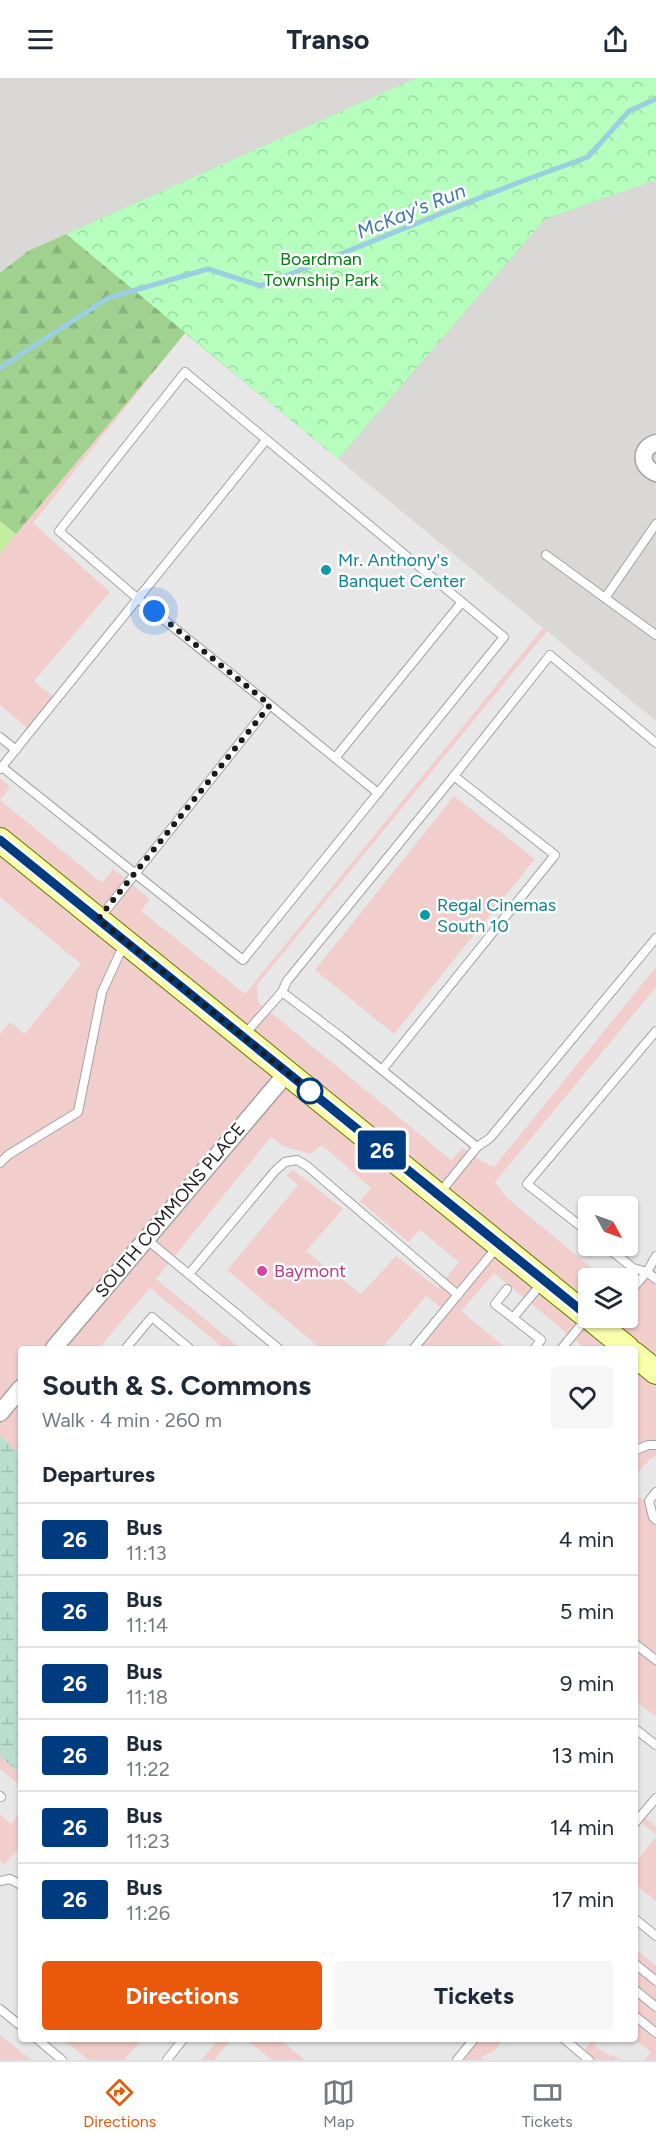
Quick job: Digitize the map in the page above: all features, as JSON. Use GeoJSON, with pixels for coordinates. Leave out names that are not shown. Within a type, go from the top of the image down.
{"type":"FeatureCollection","features":[{"type":"Feature","properties":{"kind":"main road"},"geometry":{"type":"LineString","coordinates":[[0,840],[578,1307]]}},
{"type":"Feature","properties":{"kind":"main road"},"geometry":{"type":"LineString","coordinates":[[604,1328],[625,1346]]}},
{"type":"Feature","properties":{"kind":"main road"},"geometry":{"type":"LineString","coordinates":[[638,1357],[656,1372]]}},
{"type":"Feature","properties":{"kind":"street"},"geometry":{"type":"LineString","coordinates":[[656,443],[649,445],[643,458],[646,466],[656,473]]}},
{"type":"Feature","properties":{"kind":"street","name":"SOUTH COMMONS PLACE"},"geometry":{"type":"LineString","coordinates":[[58,1346],[287,1072]]}},
{"type":"Feature","properties":{"kind":"street"},"geometry":{"type":"LineString","coordinates":[[0,1413],[18,1392]]}},
{"type":"Feature","properties":{"kind":"lane"},"geometry":{"type":"LineString","coordinates":[[266,440],[137,598],[1,769],[243,960],[378,793],[504,637],[184,372],[59,531],[137,598],[378,793]]}},
{"type":"Feature","properties":{"kind":"lane"},"geometry":{"type":"LineString","coordinates":[[605,598],[656,524]]}},
{"type":"Feature","properties":{"kind":"lane"},"geometry":{"type":"LineString","coordinates":[[546,555],[656,635]]}},
{"type":"Feature","properties":{"kind":"lane"},"geometry":{"type":"LineString","coordinates":[[335,758],[462,602]]}},
{"type":"Feature","properties":{"kind":"lane"},"geometry":{"type":"LineString","coordinates":[[243,1036],[282,992],[287,981],[550,655],[656,743]]}},
{"type":"Feature","properties":{"kind":"lane"},"geometry":{"type":"LineString","coordinates":[[98,919],[270,705]]}},
{"type":"Feature","properties":{"kind":"lane"},"geometry":{"type":"LineString","coordinates":[[0,737],[16,750]]}},
{"type":"Feature","properties":{"kind":"lane"},"geometry":{"type":"LineString","coordinates":[[382,1070],[555,855],[454,776]]}},
{"type":"Feature","properties":{"kind":"lane"},"geometry":{"type":"LineString","coordinates":[[438,1195],[477,1147],[490,1138],[656,938]]}},
{"type":"Feature","properties":{"kind":"lane"},"geometry":{"type":"LineString","coordinates":[[0,1162],[78,1112],[102,992],[126,941]]}},
{"type":"Feature","properties":{"kind":"lane"},"geometry":{"type":"LineString","coordinates":[[282,992],[477,1147]]}},
{"type":"Feature","properties":{"kind":"lane"},"geometry":{"type":"LineString","coordinates":[[578,1224],[527,1184],[656,1031]]}},
{"type":"Feature","properties":{"kind":"lane"},"geometry":{"type":"LineString","coordinates":[[189,1274],[275,1171],[285,1162],[297,1160],[458,1295]]}},
{"type":"Feature","properties":{"kind":"lane"},"geometry":{"type":"LineString","coordinates":[[146,1238],[276,1346]]}},
{"type":"Feature","properties":{"kind":"lane"},"geometry":{"type":"LineString","coordinates":[[416,1346],[500,1244]]}},
{"type":"Feature","properties":{"kind":"lane"},"geometry":{"type":"LineString","coordinates":[[618,1256],[633,1268],[647,1272],[656,1279]]}},
{"type":"Feature","properties":{"kind":"lane"},"geometry":{"type":"LineString","coordinates":[[638,1282],[656,1256]]}},
{"type":"Feature","properties":{"kind":"lane"},"geometry":{"type":"LineString","coordinates":[[513,1318],[544,1280]]}},
{"type":"Feature","properties":{"kind":"lane"},"geometry":{"type":"LineString","coordinates":[[507,1288],[495,1304],[542,1340],[537,1346]]}},
{"type":"Feature","properties":{"kind":"lane"},"geometry":{"type":"LineString","coordinates":[[128,1346],[152,1317],[187,1346]]}},
{"type":"Feature","properties":{"kind":"lane"},"geometry":{"type":"LineString","coordinates":[[564,1346],[584,1328]]}},
{"type":"Feature","properties":{"kind":"lane"},"geometry":{"type":"LineString","coordinates":[[638,1449],[648,1445],[656,1445]]}},
{"type":"Feature","properties":{"kind":"lane"},"geometry":{"type":"LineString","coordinates":[[656,1492],[649,1501],[656,1520]]}},
{"type":"Feature","properties":{"kind":"lane"},"geometry":{"type":"LineString","coordinates":[[638,1646],[656,1660]]}},
{"type":"Feature","properties":{"kind":"lane"},"geometry":{"type":"LineString","coordinates":[[638,1731],[656,1745]]}},
{"type":"Feature","properties":{"kind":"lane"},"geometry":{"type":"LineString","coordinates":[[638,1819],[656,1798]]}},
{"type":"Feature","properties":{"kind":"lane"},"geometry":{"type":"LineString","coordinates":[[0,1881],[10,1879],[18,1883]]}},
{"type":"Feature","properties":{"kind":"lane"},"geometry":{"type":"LineString","coordinates":[[638,1921],[656,1935]]}},
{"type":"Feature","properties":{"kind":"lane"},"geometry":{"type":"LineString","coordinates":[[638,1966],[656,1981]]}},
{"type":"Feature","properties":{"kind":"lane"},"geometry":{"type":"LineString","coordinates":[[638,1992],[656,2007]]}},
{"type":"Feature","properties":{"kind":"lane"},"geometry":{"type":"LineString","coordinates":[[0,2009],[18,2024]]}},
{"type":"Feature","properties":{"kind":"lane"},"geometry":{"type":"LineString","coordinates":[[638,2018],[656,2033]]}},
{"type":"Feature","properties":{"kind":"lane"},"geometry":{"type":"LineString","coordinates":[[41,2042],[62,2060]]}},
{"type":"Feature","properties":{"kind":"lane"},"geometry":{"type":"LineString","coordinates":[[167,2060],[181,2042]]}},
{"type":"Feature","properties":{"kind":"lane"},"geometry":{"type":"LineString","coordinates":[[457,2060],[473,2042]]}},
{"type":"Feature","properties":{"kind":"lane"},"geometry":{"type":"LineString","coordinates":[[568,2042],[589,2060]]}},
{"type":"Feature","properties":{"kind":"shaded area"},"geometry":{"type":"Polygon","coordinates":[[[0,78],[416,78],[28,251],[0,273],[0,78]]]}},
{"type":"Feature","properties":{"kind":"shaded area"},"geometry":{"type":"Polygon","coordinates":[[[656,180],[656,721],[338,459],[545,219],[656,180]]]}},
{"type":"Feature","properties":{"kind":"shaded area"},"geometry":{"type":"Polygon","coordinates":[[[185,333],[656,721],[656,2060],[0,2060],[0,553],[185,333]]]}},
{"type":"Feature","properties":{"kind":"shaded area"},"geometry":{"type":"Polygon","coordinates":[[[185,333],[543,628],[245,994],[141,911],[150,899],[113,869],[102,883],[0,800],[10,787],[0,778],[0,705],[31,731],[56,699],[34,681],[110,592],[33,523],[185,333]]]}},
{"type":"Feature","properties":{"kind":"shaded area"},"geometry":{"type":"Polygon","coordinates":[[[547,631],[656,721],[656,967],[494,1167],[463,1148],[451,1160],[258,1002],[257,985],[547,631]],[[454,796],[315,970],[394,1034],[535,859],[454,796]]]}},
{"type":"Feature","properties":{"kind":"shaded area"},"geometry":{"type":"Polygon","coordinates":[[[0,897],[81,964],[25,1034],[10,1022],[0,1034],[0,897]]]}},
{"type":"Feature","properties":{"kind":"shaded area"},"geometry":{"type":"Polygon","coordinates":[[[656,987],[656,1261],[647,1272],[638,1268],[592,1268],[507,1198],[495,1182],[656,987]]]}},
{"type":"Feature","properties":{"kind":"shaded area"},"geometry":{"type":"Polygon","coordinates":[[[271,1137],[283,1146],[310,1154],[322,1145],[371,1188],[360,1201],[408,1242],[420,1230],[459,1262],[438,1288],[396,1256],[361,1294],[306,1251],[343,1209],[293,1170],[286,1175],[298,1185],[227,1270],[318,1346],[238,1346],[156,1279],[271,1137]]]}},
{"type":"Feature","properties":{"kind":"shaded area"},"geometry":{"type":"Polygon","coordinates":[[[494,1273],[580,1346],[504,1346],[461,1311],[494,1273]]]}},
{"type":"Feature","properties":{"kind":"shaded area"},"geometry":{"type":"Polygon","coordinates":[[[150,1288],[222,1346],[101,1346],[150,1288]]]}},
{"type":"Feature","properties":{"kind":"shaded area"},"geometry":{"type":"Polygon","coordinates":[[[426,1296],[445,1311],[416,1346],[384,1346],[426,1296]]]}},
{"type":"Feature","properties":{"kind":"shaded area"},"geometry":{"type":"Polygon","coordinates":[[[656,1456],[656,1520],[649,1501],[638,1498],[638,1472],[650,1459],[656,1456]]]}},
{"type":"Feature","properties":{"kind":"shaded area"},"geometry":{"type":"Polygon","coordinates":[[[638,1703],[656,1716],[656,1827],[642,1815],[638,1820],[638,1703]]]}},
{"type":"Feature","properties":{"kind":"shaded area"},"geometry":{"type":"Polygon","coordinates":[[[0,1769],[18,1784],[18,1815],[11,1824],[0,1814],[0,1769]]]}},
{"type":"Feature","properties":{"kind":"shaded area"},"geometry":{"type":"Polygon","coordinates":[[[638,1820],[656,1834],[638,1859],[638,1820]]]}},
{"type":"Feature","properties":{"kind":"shaded area"},"geometry":{"type":"Polygon","coordinates":[[[18,1851],[18,2042],[66,2042],[89,2060],[31,2060],[0,2035],[0,1861],[4,1864],[18,1851]]]}},
{"type":"Feature","properties":{"kind":"shaded area"},"geometry":{"type":"Polygon","coordinates":[[[638,1886],[656,1901],[656,1966],[638,1951],[638,1886]]]}},
{"type":"Feature","properties":{"kind":"shaded area"},"geometry":{"type":"Polygon","coordinates":[[[139,2042],[216,2042],[201,2060],[124,2060],[139,2042]]]}},
{"type":"Feature","properties":{"kind":"shaded area"},"geometry":{"type":"Polygon","coordinates":[[[229,2042],[249,2042],[272,2060],[214,2060],[229,2042]]]}},
{"type":"Feature","properties":{"kind":"shaded area"},"geometry":{"type":"Polygon","coordinates":[[[283,2042],[472,2042],[457,2060],[305,2060],[283,2042]]]}},
{"type":"Feature","properties":{"kind":"shaded area"},"geometry":{"type":"Polygon","coordinates":[[[502,2042],[591,2042],[582,2053],[584,2060],[485,2060],[481,2057],[494,2051],[502,2042]]]}},
{"type":"Feature","properties":{"kind":"shaded area"},"geometry":{"type":"Polygon","coordinates":[[[596,2042],[638,2042],[651,2052],[645,2060],[624,2060],[604,2053],[594,2045],[596,2042]]]}},
{"type":"Feature","properties":{"kind":"green space","name":"Boardman Township Park"},"geometry":{"type":"Polygon","coordinates":[[[416,78],[656,78],[656,180],[545,219],[338,459],[185,334],[16,534],[0,521],[0,273],[28,251],[416,78]]]}},
{"type":"Feature","properties":{"kind":"green space","name":"Boardman Township Park"},"geometry":{"type":"Polygon","coordinates":[[[416,78],[656,78],[656,180],[545,219],[338,459],[66,234],[416,78]]]}},
{"type":"Feature","properties":{"kind":"green space"},"geometry":{"type":"Polygon","coordinates":[[[0,521],[16,534],[0,553],[0,521]]]}},
{"type":"Feature","properties":{"kind":"green space"},"geometry":{"type":"Polygon","coordinates":[[[0,1436],[18,1453],[18,1771],[0,1756],[0,1436]]]}},
{"type":"Feature","properties":{"kind":"waterway","name":"McKay's Run"},"geometry":{"type":"LineString","coordinates":[[0,368],[108,298],[208,269],[261,286],[517,183],[588,157],[629,111],[656,99]]}},
{"type":"Feature","properties":{"kind":"bus line","name":"26"},"geometry":{"type":"LineString","coordinates":[[0,840],[578,1308]]}},
{"type":"Feature","properties":{"kind":"place","name":"Mr. Anthony's Banquet Center"},"geometry":{"type":"Point","coordinates":[326,570]}},
{"type":"Feature","properties":{"kind":"place","name":"Regal Cinemas South 10"},"geometry":{"type":"Point","coordinates":[425,915]}},
{"type":"Feature","properties":{"kind":"place","name":"Baymont"},"geometry":{"type":"Point","coordinates":[262,1271]}},
{"type":"Feature","properties":{"kind":"route"},"geometry":{"type":"LineString","coordinates":[[154,611],[270,705],[98,919],[310,1091]]}}]}
